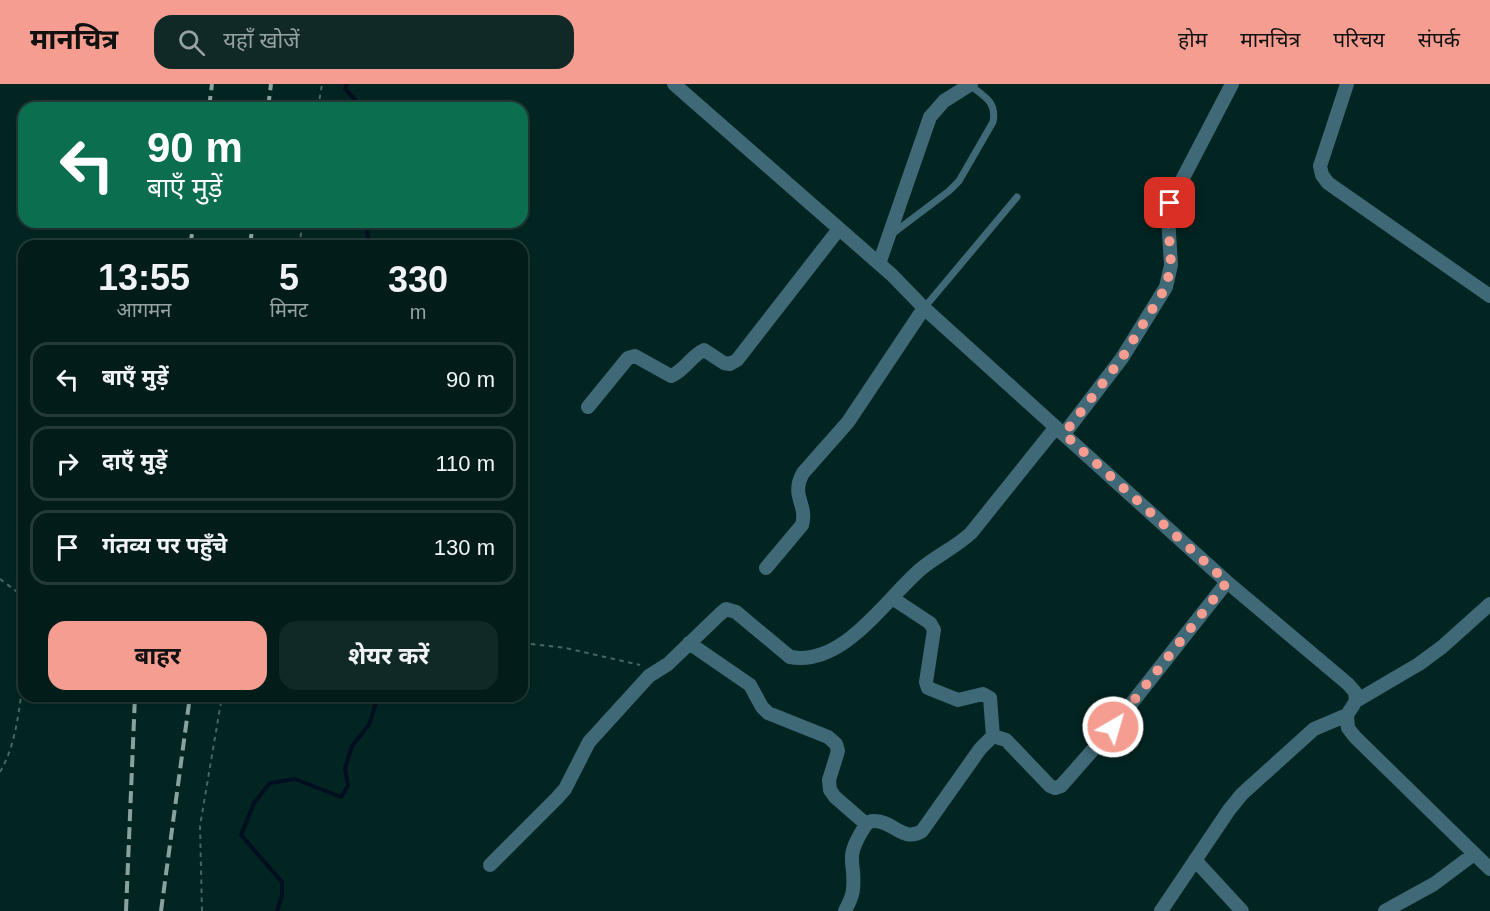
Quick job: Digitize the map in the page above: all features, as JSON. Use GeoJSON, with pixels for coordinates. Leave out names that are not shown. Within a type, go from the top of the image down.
{"type":"FeatureCollection","features":[{"type":"Feature","properties":{"kind":"street"},"geometry":{"type":"LineString","coordinates":[[674,84],[879,264],[924,308],[1227,582],[1347,684],[1354,692],[1356,701]]}},
{"type":"Feature","properties":{"kind":"street"},"geometry":{"type":"LineString","coordinates":[[490,865],[565,789],[589,742],[640,685],[726,609],[731,609],[790,657],[797,659],[825,655],[832,652],[868,622],[923,567],[961,543],[971,533],[1122,358],[1166,287],[1171,265],[1168,217],[1170,203],[1232,84]]}},
{"type":"Feature","properties":{"kind":"street"},"geometry":{"type":"LineString","coordinates":[[1347,84],[1320,166],[1322,175],[1328,183],[1490,296]]}},
{"type":"Feature","properties":{"kind":"street"},"geometry":{"type":"LineString","coordinates":[[879,264],[930,117],[944,101],[970,85]]}},
{"type":"Feature","properties":{"kind":"street"},"geometry":{"type":"LineString","coordinates":[[588,407],[628,358],[635,356],[671,376],[679,373],[699,352],[704,350],[724,363],[730,364],[737,360],[839,229]]}},
{"type":"Feature","properties":{"kind":"street"},"geometry":{"type":"LineString","coordinates":[[766,568],[802,525],[804,517],[797,490],[798,481],[848,422],[924,308]]}},
{"type":"Feature","properties":{"kind":"street"},"geometry":{"type":"LineString","coordinates":[[993,736],[1006,740],[1050,786],[1055,788],[1060,786],[1113,727],[1227,582]]}},
{"type":"Feature","properties":{"kind":"street"},"geometry":{"type":"LineString","coordinates":[[844,911],[851,899],[853,889],[850,853],[866,824],[878,821],[908,836],[915,836],[922,831],[980,750],[993,736],[990,698],[982,694],[958,700],[928,688],[926,682],[934,630],[930,623],[892,598]]}},
{"type":"Feature","properties":{"kind":"street"},"geometry":{"type":"LineString","coordinates":[[1161,911],[1242,794],[1314,729],[1347,715],[1356,701],[1419,664],[1442,647],[1490,604]]}},
{"type":"Feature","properties":{"kind":"street"},"geometry":{"type":"LineString","coordinates":[[689,644],[750,685],[762,707],[768,713],[828,737],[836,744],[838,751],[829,780],[830,789],[835,797],[866,824]]}},
{"type":"Feature","properties":{"kind":"street"},"geometry":{"type":"LineString","coordinates":[[1347,715],[1348,728],[1355,737],[1490,869]]}},
{"type":"Feature","properties":{"kind":"street"},"geometry":{"type":"LineString","coordinates":[[1385,911],[1434,884],[1474,854]]}},
{"type":"Feature","properties":{"kind":"street"},"geometry":{"type":"LineString","coordinates":[[1195,860],[1242,911]]}},
{"type":"Feature","properties":{"kind":"lane"},"geometry":{"type":"LineString","coordinates":[[888,237],[950,191],[959,181],[993,122],[995,112],[992,104],[970,85]]}},
{"type":"Feature","properties":{"kind":"lane"},"geometry":{"type":"LineString","coordinates":[[924,308],[1017,197]]}},
{"type":"Feature","properties":{"kind":"path"},"geometry":{"type":"LineString","coordinates":[[319,102],[322,84]]}},
{"type":"Feature","properties":{"kind":"path"},"geometry":{"type":"LineString","coordinates":[[0,579],[18,592]]}},
{"type":"Feature","properties":{"kind":"path"},"geometry":{"type":"LineString","coordinates":[[528,644],[566,648],[660,669]]}},
{"type":"Feature","properties":{"kind":"path"},"geometry":{"type":"LineString","coordinates":[[0,772],[9,757],[19,702]]}},
{"type":"Feature","properties":{"kind":"path"},"geometry":{"type":"LineString","coordinates":[[202,911],[200,826],[221,702]]}},
{"type":"Feature","properties":{"kind":"waterway"},"geometry":{"type":"LineString","coordinates":[[347,84],[345,89],[357,102]]}},
{"type":"Feature","properties":{"kind":"waterway"},"geometry":{"type":"LineString","coordinates":[[367,228],[368,240]]}},
{"type":"Feature","properties":{"kind":"waterway"},"geometry":{"type":"LineString","coordinates":[[277,911],[282,896],[282,882],[241,835],[254,803],[270,783],[295,779],[341,797],[348,786],[345,768],[352,746],[369,725],[376,702]]}},
{"type":"Feature","properties":{"kind":"railway"},"geometry":{"type":"LineString","coordinates":[[210,102],[212,84]]}},
{"type":"Feature","properties":{"kind":"railway"},"geometry":{"type":"LineString","coordinates":[[269,102],[271,84]]}},
{"type":"Feature","properties":{"kind":"railway"},"geometry":{"type":"LineString","coordinates":[[191,240],[193,228]]}},
{"type":"Feature","properties":{"kind":"railway"},"geometry":{"type":"LineString","coordinates":[[251,240],[252,228]]}},
{"type":"Feature","properties":{"kind":"railway"},"geometry":{"type":"LineString","coordinates":[[126,911],[135,702]]}},
{"type":"Feature","properties":{"kind":"railway"},"geometry":{"type":"LineString","coordinates":[[161,911],[189,702]]}},
{"type":"Feature","properties":{"kind":"route"},"geometry":{"type":"LineString","coordinates":[[1113,727],[1227,582],[1064,434],[1122,358],[1166,287],[1171,265],[1168,217],[1170,203]]}}]}
